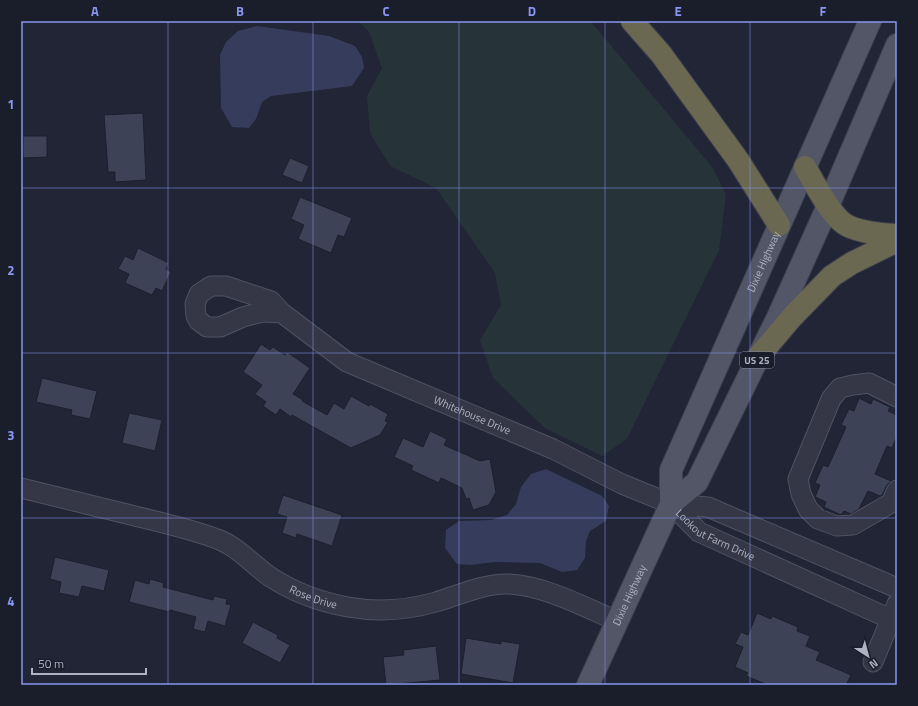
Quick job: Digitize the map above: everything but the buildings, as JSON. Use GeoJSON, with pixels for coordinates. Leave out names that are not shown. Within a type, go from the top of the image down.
{"type":"FeatureCollection","features":[{"type":"Feature","properties":{"kind":"highway"},"geometry":{"type":"LineString","coordinates":[[632,21],[661,54],[738,160],[779,225]]}},
{"type":"Feature","properties":{"kind":"highway"},"geometry":{"type":"LineString","coordinates":[[805,167],[828,206],[839,220],[848,226],[877,234],[897,235]]}},
{"type":"Feature","properties":{"kind":"highway"},"geometry":{"type":"LineString","coordinates":[[759,356],[793,316],[832,276],[852,263],[897,242]]}},
{"type":"Feature","properties":{"kind":"main road","name":"Dixie Highway"},"geometry":{"type":"LineString","coordinates":[[588,685],[671,504],[671,470],[870,21]]}},
{"type":"Feature","properties":{"kind":"main road","name":"Dixie Highway"},"geometry":{"type":"LineString","coordinates":[[671,504],[697,482],[779,315],[828,206],[897,45]]}},
{"type":"Feature","properties":{"kind":"street","name":"Whitehouse Drive"},"geometry":{"type":"LineString","coordinates":[[282,313],[347,362],[549,447],[622,484],[671,504]]}},
{"type":"Feature","properties":{"kind":"street"},"geometry":{"type":"LineString","coordinates":[[897,397],[869,383],[840,388],[831,398],[798,479],[801,494],[808,509],[818,519],[837,526],[853,525],[891,502],[897,490]]}},
{"type":"Feature","properties":{"kind":"street","name":"Rose Drive"},"geometry":{"type":"LineString","coordinates":[[21,488],[174,526],[219,539],[269,576],[305,596],[322,601],[349,607],[377,610],[411,608],[434,603],[490,586],[508,584],[530,587],[617,621]]}},
{"type":"Feature","properties":{"kind":"street","name":"Lookout Farm Drive"},"geometry":{"type":"LineString","coordinates":[[671,504],[708,508],[897,588]]}},
{"type":"Feature","properties":{"kind":"street","name":"Lookout Farm Drive"},"geometry":{"type":"LineString","coordinates":[[671,504],[698,532],[895,615]]}},
{"type":"Feature","properties":{"kind":"street"},"geometry":{"type":"LineString","coordinates":[[873,662],[895,615]]}},
{"type":"Feature","properties":{"kind":"shaded area"},"geometry":{"type":"Polygon","coordinates":[[[358,21],[589,21],[713,168],[726,195],[719,250],[627,439],[602,456],[545,428],[493,378],[480,340],[501,305],[495,273],[436,188],[390,166],[370,133],[367,96],[382,68],[369,32],[358,21]]]}},
{"type":"Feature","properties":{"kind":"water"},"geometry":{"type":"Polygon","coordinates":[[[257,26],[329,36],[355,46],[362,57],[364,68],[352,86],[271,96],[262,102],[256,119],[249,128],[232,127],[221,108],[220,55],[226,42],[238,31],[257,26]]]}},
{"type":"Feature","properties":{"kind":"water"},"geometry":{"type":"Polygon","coordinates":[[[546,469],[602,496],[609,506],[606,521],[590,531],[586,541],[585,558],[577,570],[562,572],[540,563],[495,562],[470,565],[457,564],[445,548],[446,530],[459,521],[491,520],[507,515],[516,504],[521,487],[531,474],[546,469]]]}}]}
